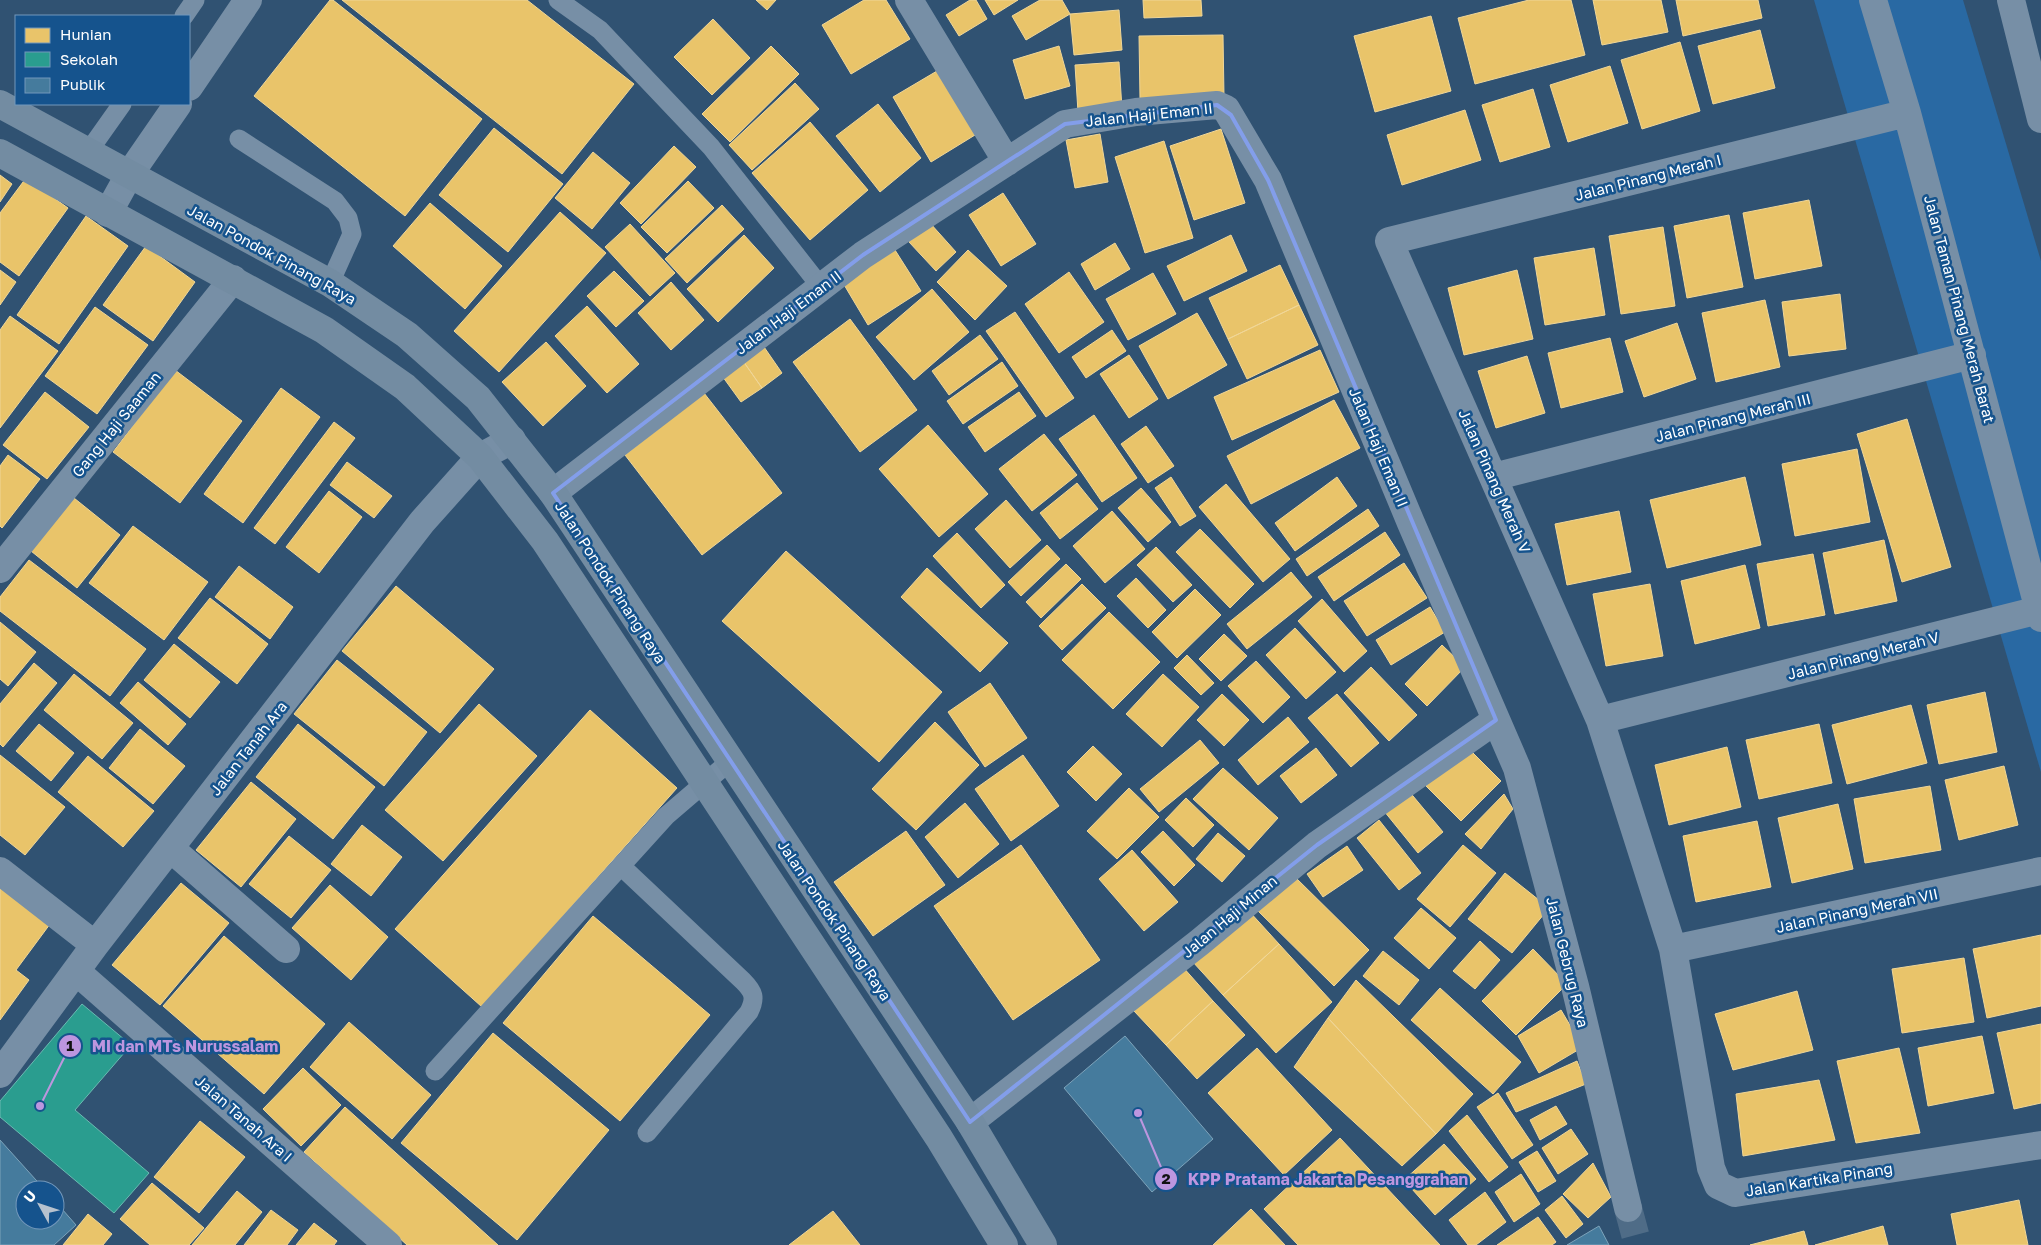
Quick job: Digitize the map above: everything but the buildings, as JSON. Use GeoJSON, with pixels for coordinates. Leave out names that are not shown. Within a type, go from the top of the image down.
{"type":"FeatureCollection","features":[{"type":"Feature","properties":{"kind":"main road","name":"Jalan Pondok Pinang Raya"},"geometry":{"type":"LineString","coordinates":[[0,104],[330,283],[407,335],[478,398],[553,494],[970,1122],[1043,1245]]}},
{"type":"Feature","properties":{"kind":"main road"},"geometry":{"type":"LineString","coordinates":[[0,153],[324,330],[405,387],[480,457],[545,541],[939,1138],[1004,1245]]}},
{"type":"Feature","properties":{"kind":"street"},"geometry":{"type":"LineString","coordinates":[[190,86],[248,0]]}},
{"type":"Feature","properties":{"kind":"street"},"geometry":{"type":"LineString","coordinates":[[908,0],[1007,162]]}},
{"type":"Feature","properties":{"kind":"street","name":"Jalan Taman Pinang Merah Barat"},"geometry":{"type":"LineString","coordinates":[[1873,0],[1907,113],[2040,614]]}},
{"type":"Feature","properties":{"kind":"street"},"geometry":{"type":"LineString","coordinates":[[2011,0],[2036,78],[2041,119]]}},
{"type":"Feature","properties":{"kind":"street"},"geometry":{"type":"LineString","coordinates":[[108,213],[129,175],[177,105]]}},
{"type":"Feature","properties":{"kind":"street","name":"Jalan Haji Eman II"},"geometry":{"type":"LineString","coordinates":[[553,494],[863,255],[1065,124],[1136,112],[1217,105],[1226,108],[1268,180],[1496,720]]}},
{"type":"Feature","properties":{"kind":"street","name":"Jalan Pinang Merah I"},"geometry":{"type":"LineString","coordinates":[[1389,241],[1907,113]]}},
{"type":"Feature","properties":{"kind":"street","name":"Jalan Pinang Merah V"},"geometry":{"type":"LineString","coordinates":[[1389,241],[1600,720],[1673,949]]}},
{"type":"Feature","properties":{"kind":"street","name":"Gang Haji Saaman"},"geometry":{"type":"LineString","coordinates":[[0,569],[233,279]]}},
{"type":"Feature","properties":{"kind":"street","name":"Jalan Pinang Merah III"},"geometry":{"type":"LineString","coordinates":[[1493,477],[1972,355]]}},
{"type":"Feature","properties":{"kind":"street","name":"Jalan Tanah Ara"},"geometry":{"type":"LineString","coordinates":[[0,1074],[77,972],[95,945],[422,522],[480,457],[512,440]]}},
{"type":"Feature","properties":{"kind":"street","name":"Jalan Pinang Merah V"},"geometry":{"type":"LineString","coordinates":[[1600,720],[2040,614]]}},
{"type":"Feature","properties":{"kind":"street","name":"Jalan Haji Minan"},"geometry":{"type":"LineString","coordinates":[[970,1122],[1185,954],[1317,845],[1496,720]]}},
{"type":"Feature","properties":{"kind":"street","name":"Jalan Gebrug Raya"},"geometry":{"type":"LineString","coordinates":[[1496,720],[1518,768],[1575,986],[1628,1208]]}},
{"type":"Feature","properties":{"kind":"street"},"geometry":{"type":"LineString","coordinates":[[170,848],[286,949]]}},
{"type":"Feature","properties":{"kind":"street"},"geometry":{"type":"LineString","coordinates":[[0,871],[95,945]]}},
{"type":"Feature","properties":{"kind":"street","name":"Jalan Pinang Merah VII"},"geometry":{"type":"LineString","coordinates":[[1673,949],[2041,871]]}},
{"type":"Feature","properties":{"kind":"street","name":"Jalan Kartika Pinang"},"geometry":{"type":"LineString","coordinates":[[1673,949],[1711,1168],[1718,1185],[1735,1193],[2041,1144]]}},
{"type":"Feature","properties":{"kind":"street","name":"Jalan Tanah Ara I"},"geometry":{"type":"LineString","coordinates":[[77,972],[388,1245]]}},
{"type":"Feature","properties":{"kind":"lane"},"geometry":{"type":"LineString","coordinates":[[185,15],[195,0]]}},
{"type":"Feature","properties":{"kind":"lane"},"geometry":{"type":"LineString","coordinates":[[558,0],[600,30],[711,147],[821,286]]}},
{"type":"Feature","properties":{"kind":"lane"},"geometry":{"type":"LineString","coordinates":[[88,152],[121,105]]}},
{"type":"Feature","properties":{"kind":"lane"},"geometry":{"type":"LineString","coordinates":[[239,139],[335,201],[348,218],[352,234],[330,283]]}},
{"type":"Feature","properties":{"kind":"lane"},"geometry":{"type":"LineString","coordinates":[[435,1071],[666,816],[704,781],[730,762]]}},
{"type":"Feature","properties":{"kind":"lane"},"geometry":{"type":"LineString","coordinates":[[621,866],[753,991],[754,1002],[749,1012],[647,1133]]}},
{"type":"Feature","properties":{"kind":"highlighted area"},"geometry":{"type":"Polygon","coordinates":[[[1217,105],[1231,115],[1268,180],[1496,720],[1317,845],[970,1122],[553,493],[863,255],[1065,124],[1217,105]]]}},
{"type":"Feature","properties":{"kind":"shaded area"},"geometry":{"type":"Polygon","coordinates":[[[1814,0],[1963,0],[2041,261],[2041,772],[1814,0]]]}},
{"type":"Feature","properties":{"kind":"tunnel"},"geometry":{"type":"LineString","coordinates":[[1628,1208],[1638,1245]]}},
{"type":"Feature","properties":{"kind":"place","name":"MI dan MTs Nurussalam"},"geometry":{"type":"Point","coordinates":[40,1106]}},
{"type":"Feature","properties":{"kind":"place","name":"KPP Pratama Jakarta Pesanggrahan"},"geometry":{"type":"Point","coordinates":[1138,1113]}}]}
